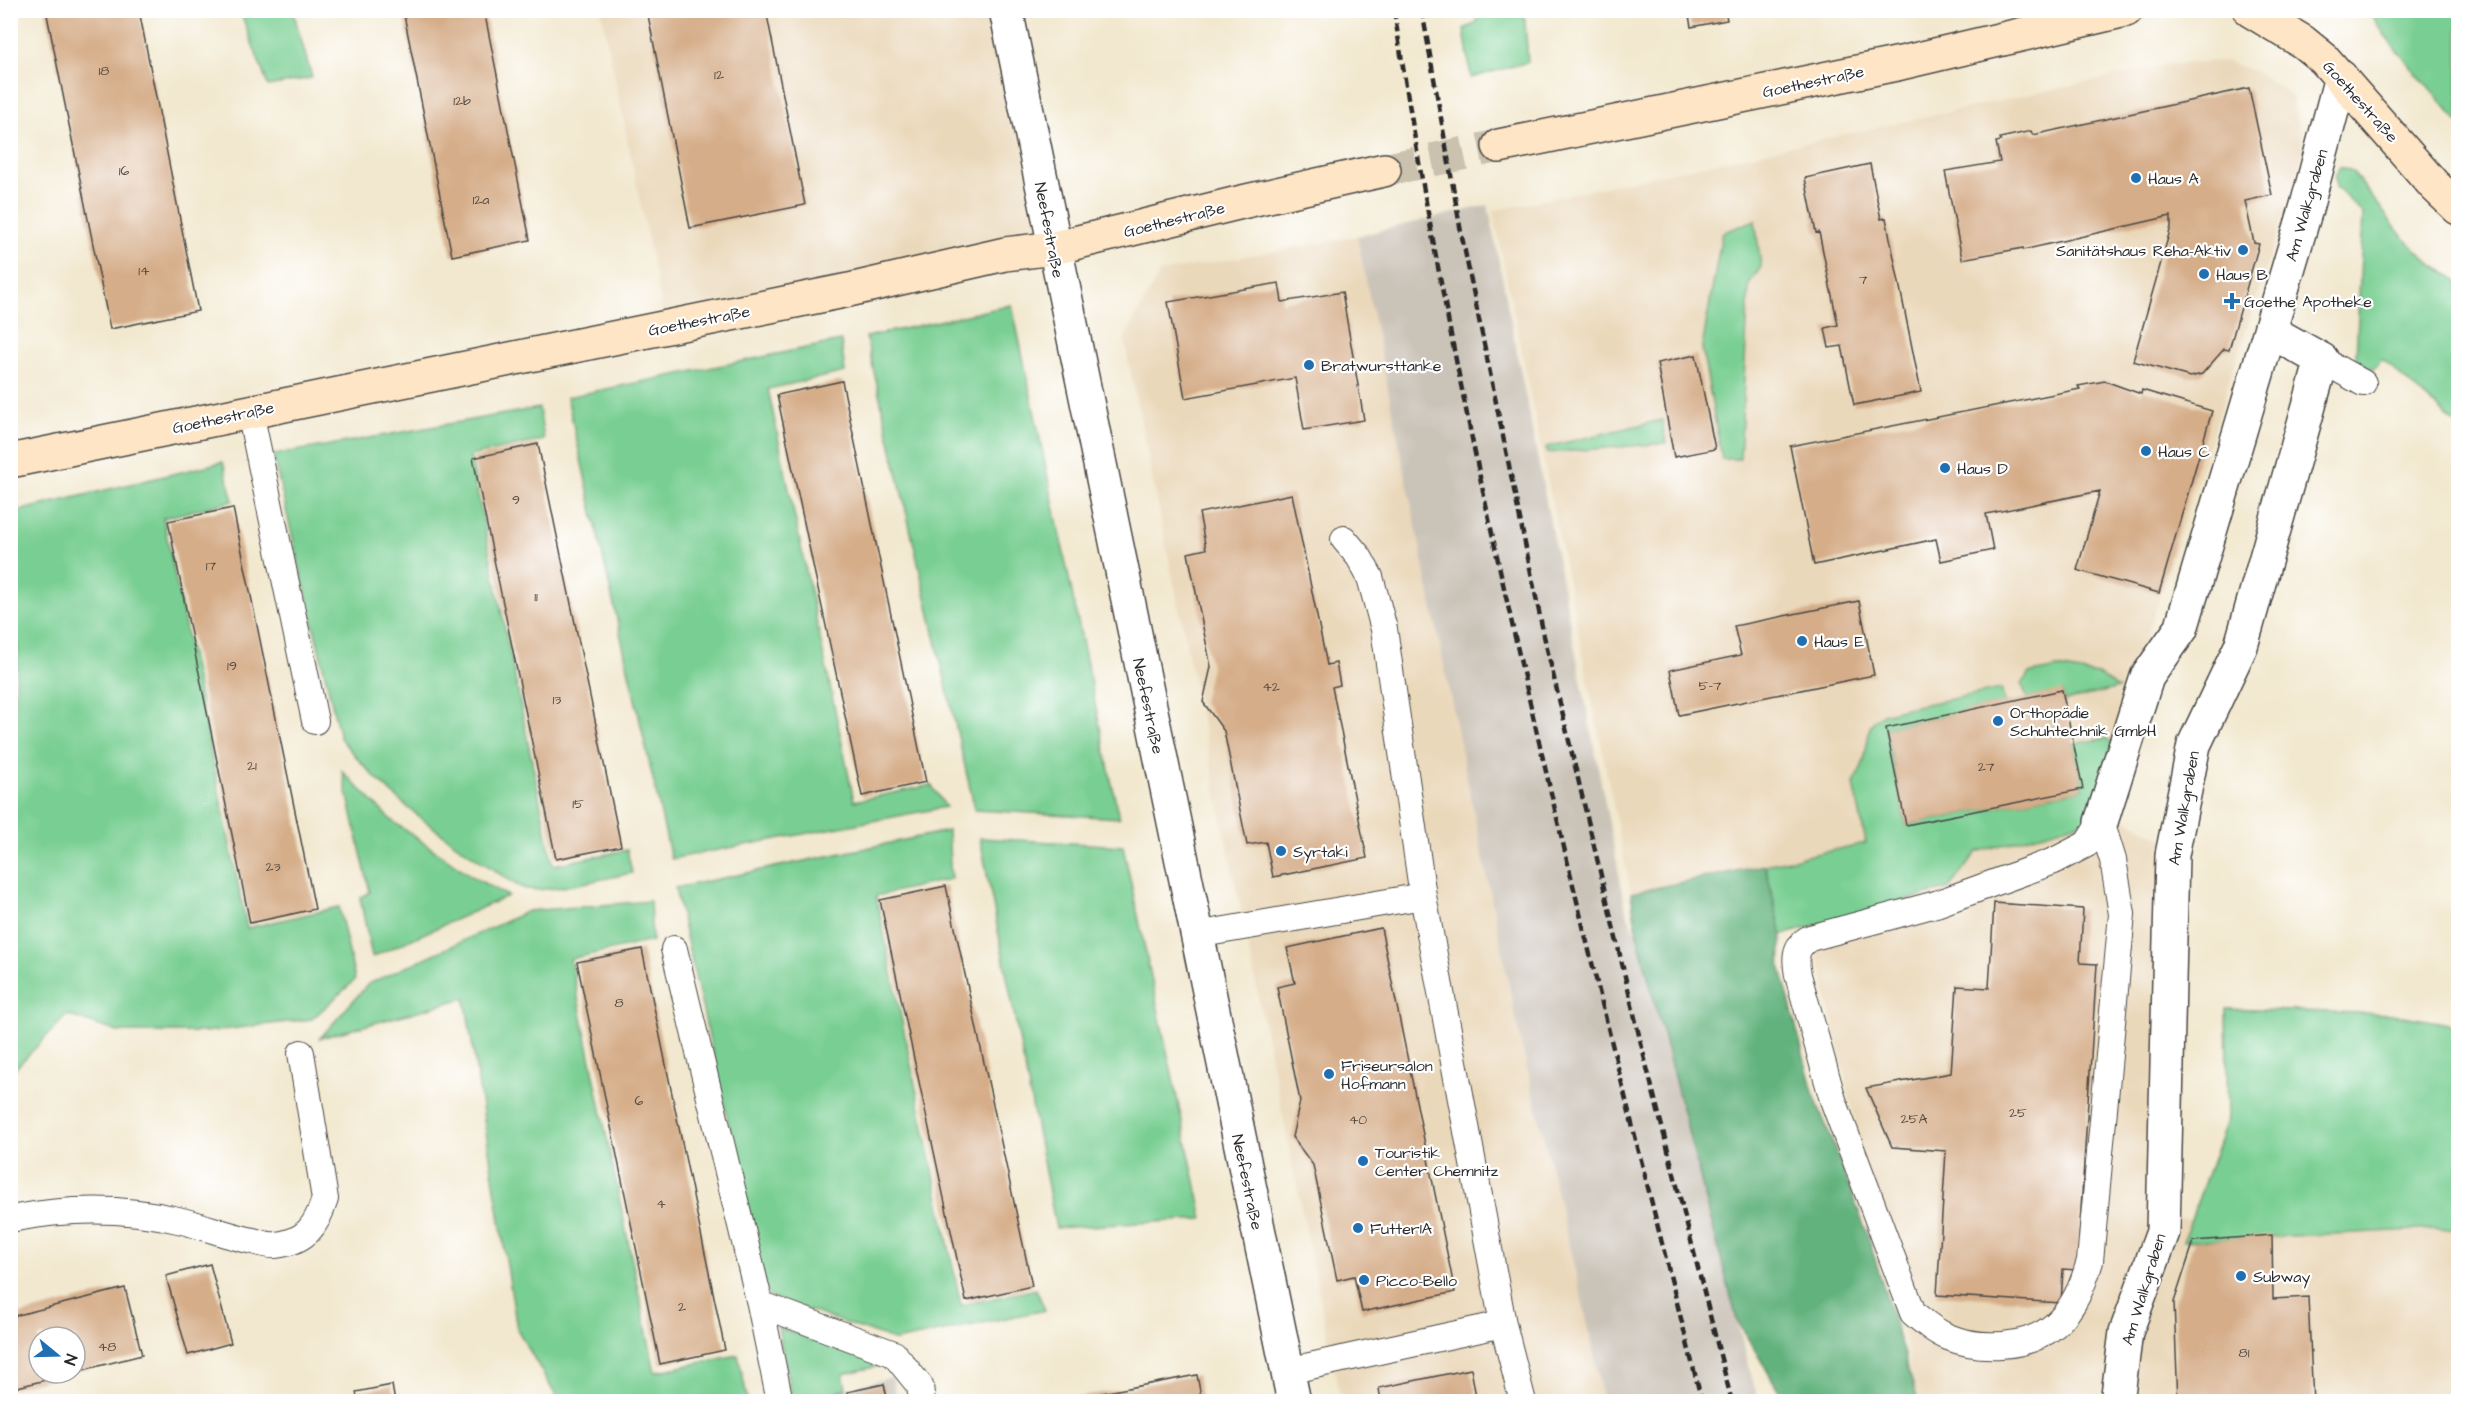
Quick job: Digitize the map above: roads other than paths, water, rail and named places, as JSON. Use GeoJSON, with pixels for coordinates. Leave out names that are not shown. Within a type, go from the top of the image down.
{"type":"FeatureCollection","features":[{"type":"Feature","properties":{"kind":"main road","name":"Goethestraße"},"geometry":{"type":"LineString","coordinates":[[1499,146],[1900,63],[2126,10]]}},
{"type":"Feature","properties":{"kind":"main road","name":"Goethestraße"},"geometry":{"type":"LineString","coordinates":[[2250,10],[2303,42],[2324,58],[2434,185],[2458,208]]}},
{"type":"Feature","properties":{"kind":"main road","name":"Goethestraße"},"geometry":{"type":"LineString","coordinates":[[10,461],[838,292],[1005,254],[1054,248],[1384,170]]}},
{"type":"Feature","properties":{"kind":"street","name":"Neefestraße"},"geometry":{"type":"LineString","coordinates":[[1006,10],[1291,1386]]}},
{"type":"Feature","properties":{"kind":"street","name":"Am Walkgraben"},"geometry":{"type":"LineString","coordinates":[[2101,822],[2147,677],[2181,628],[2306,209],[2341,77]]}},
{"type":"Feature","properties":{"kind":"street"},"geometry":{"type":"LineString","coordinates":[[2270,331],[2322,360]]}},
{"type":"Feature","properties":{"kind":"street","name":"Am Walkgraben"},"geometry":{"type":"LineString","coordinates":[[2116,1401],[2126,1332],[2163,1232],[2172,855],[2194,745],[2241,646],[2322,360]]}},
{"type":"Feature","properties":{"kind":"lane"},"geometry":{"type":"LineString","coordinates":[[2322,360],[2363,383]]}},
{"type":"Feature","properties":{"kind":"lane"},"geometry":{"type":"LineString","coordinates":[[250,412],[315,721]]}},
{"type":"Feature","properties":{"kind":"lane"},"geometry":{"type":"LineString","coordinates":[[1344,539],[1359,557],[1370,577],[1384,629],[1423,896],[1503,1324],[1523,1401]]}},
{"type":"Feature","properties":{"kind":"lane"},"geometry":{"type":"LineString","coordinates":[[2101,822],[2113,860],[2122,914],[2090,1261],[2082,1287],[2071,1307],[2055,1325],[2037,1337],[2017,1343],[1989,1345],[1963,1342],[1930,1328],[1913,1313],[1833,1100],[1798,975],[1797,950],[1802,942],[1810,938],[1936,904],[2054,861],[2087,844],[2101,822]]}},
{"type":"Feature","properties":{"kind":"lane"},"geometry":{"type":"LineString","coordinates":[[1196,935],[1423,896]]}},
{"type":"Feature","properties":{"kind":"lane"},"geometry":{"type":"LineString","coordinates":[[674,949],[760,1304],[780,1401]]}},
{"type":"Feature","properties":{"kind":"lane"},"geometry":{"type":"LineString","coordinates":[[10,1220],[43,1213],[125,1210],[179,1220],[274,1246],[302,1238],[319,1218],[325,1199],[301,1053]]}},
{"type":"Feature","properties":{"kind":"lane"},"geometry":{"type":"LineString","coordinates":[[760,1304],[894,1354],[920,1386],[922,1401]]}},
{"type":"Feature","properties":{"kind":"lane"},"geometry":{"type":"LineString","coordinates":[[1291,1386],[1503,1324]]}},
{"type":"Feature","properties":{"kind":"tunnel"},"geometry":{"type":"LineString","coordinates":[[1384,170],[1499,146]]}},
{"type":"Feature","properties":{"kind":"railway"},"geometry":{"type":"LineString","coordinates":[[1394,10],[1423,186],[1456,361],[1493,535],[1573,883],[1702,1402]]}},
{"type":"Feature","properties":{"kind":"railway"},"geometry":{"type":"LineString","coordinates":[[1422,10],[1461,232],[1544,636],[1644,1056],[1732,1402]]}},
{"type":"Feature","properties":{"kind":"place","name":"Haus A"},"geometry":{"type":"Point","coordinates":[2136,178]}},
{"type":"Feature","properties":{"kind":"place","name":"Sanitätshaus Reha-Aktiv"},"geometry":{"type":"Point","coordinates":[2243,250]}},
{"type":"Feature","properties":{"kind":"place","name":"Haus B"},"geometry":{"type":"Point","coordinates":[2204,274]}},
{"type":"Feature","properties":{"kind":"place","name":"Goethe Apotheke"},"geometry":{"type":"Point","coordinates":[2232,301]}},
{"type":"Feature","properties":{"kind":"place","name":"Bratwursttanke"},"geometry":{"type":"Point","coordinates":[1309,365]}},
{"type":"Feature","properties":{"kind":"place","name":"Haus C"},"geometry":{"type":"Point","coordinates":[2146,451]}},
{"type":"Feature","properties":{"kind":"place","name":"Haus D"},"geometry":{"type":"Point","coordinates":[1945,468]}},
{"type":"Feature","properties":{"kind":"place","name":"Haus E"},"geometry":{"type":"Point","coordinates":[1802,641]}},
{"type":"Feature","properties":{"kind":"place","name":"Orthopädie Schuhtechnik GmbH"},"geometry":{"type":"Point","coordinates":[1998,721]}},
{"type":"Feature","properties":{"kind":"place","name":"Syrtaki"},"geometry":{"type":"Point","coordinates":[1281,851]}},
{"type":"Feature","properties":{"kind":"place","name":"Friseursalon Hofmann"},"geometry":{"type":"Point","coordinates":[1329,1074]}},
{"type":"Feature","properties":{"kind":"place","name":"Touristik Center Chemnitz"},"geometry":{"type":"Point","coordinates":[1363,1161]}},
{"type":"Feature","properties":{"kind":"place","name":"Futter1A"},"geometry":{"type":"Point","coordinates":[1358,1228]}},
{"type":"Feature","properties":{"kind":"place","name":"Subway"},"geometry":{"type":"Point","coordinates":[2241,1276]}},
{"type":"Feature","properties":{"kind":"place","name":"Picco-Bello"},"geometry":{"type":"Point","coordinates":[1364,1280]}}]}
